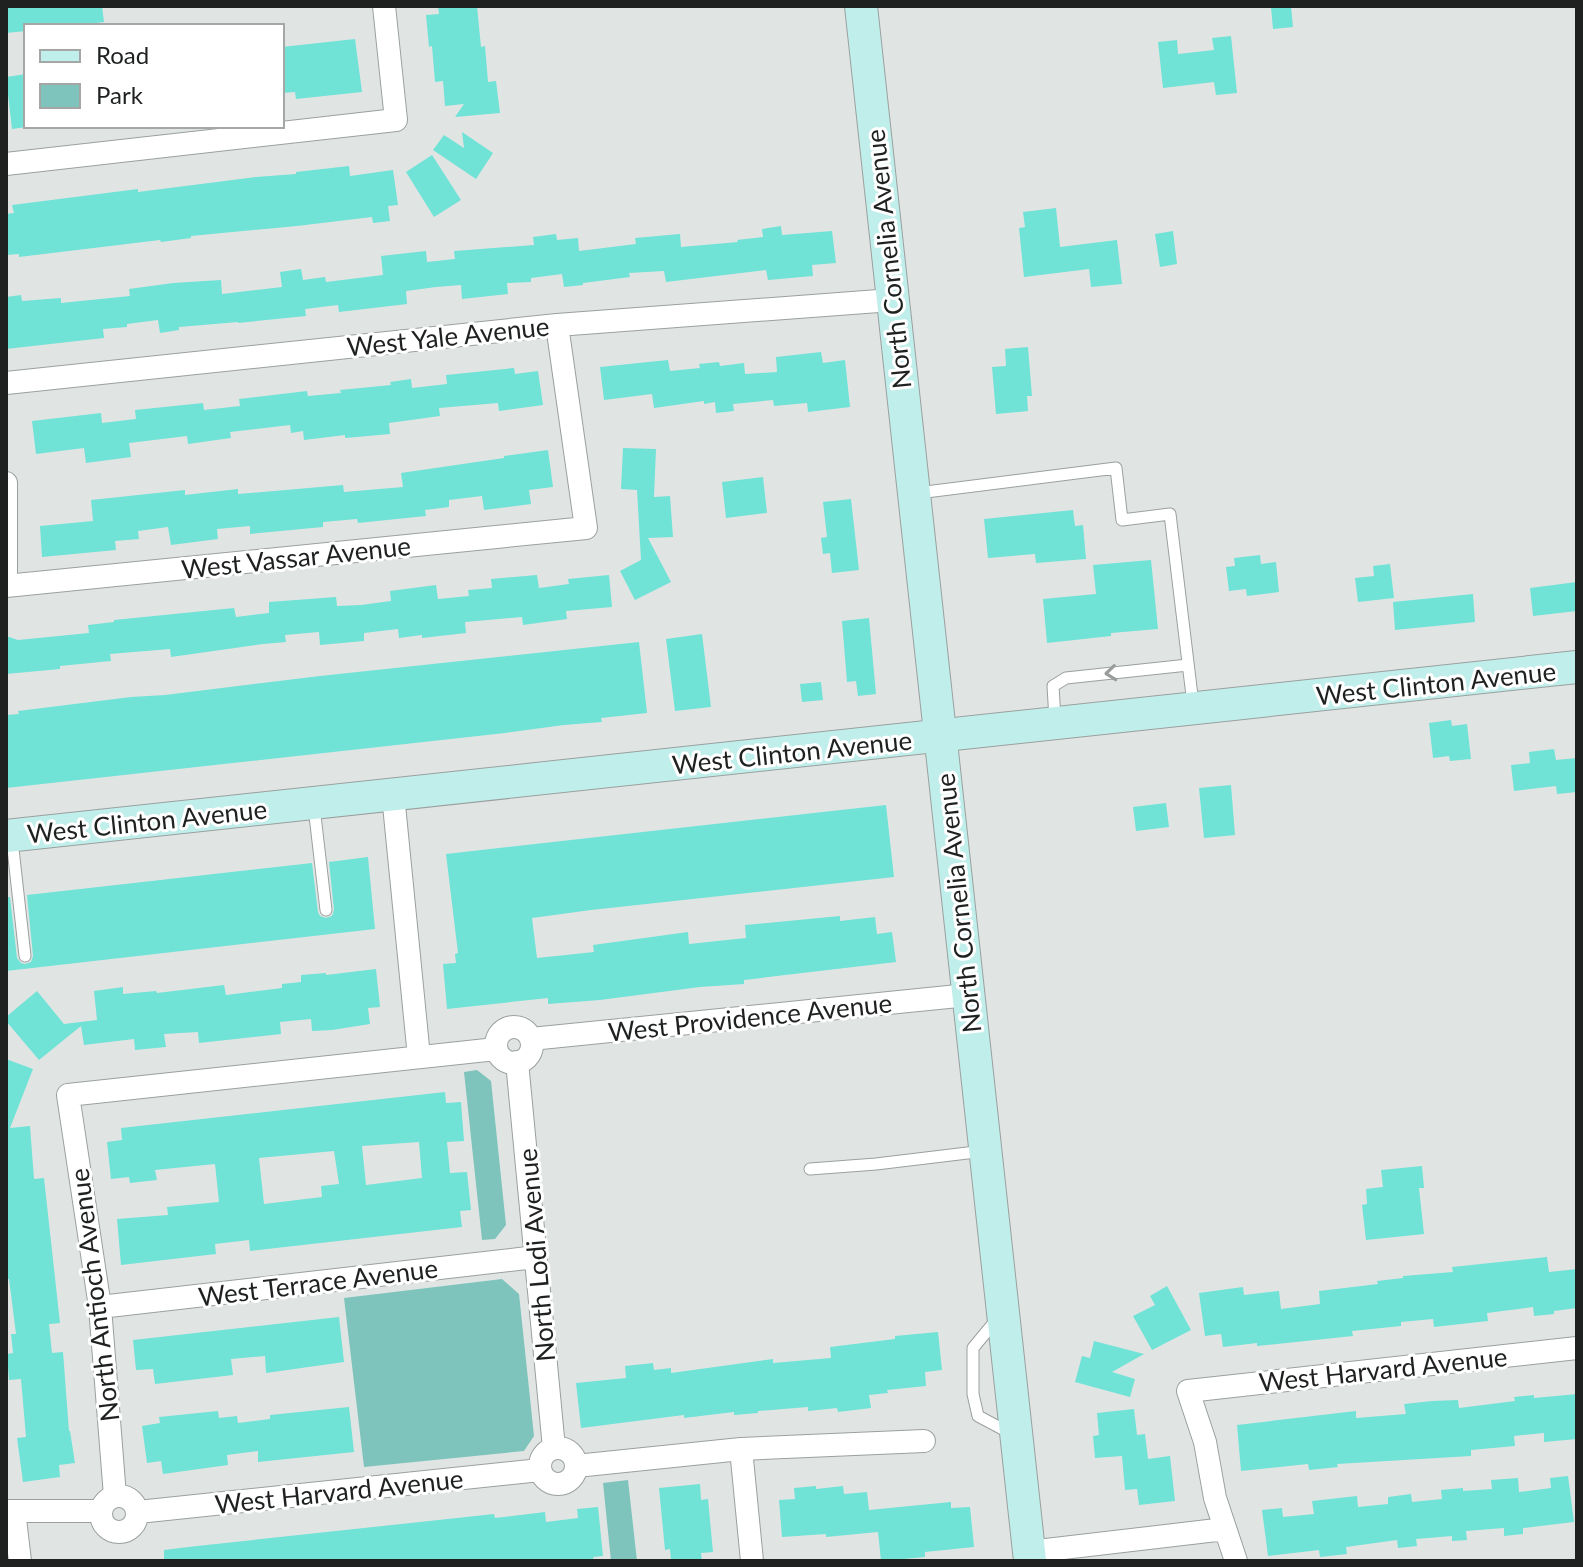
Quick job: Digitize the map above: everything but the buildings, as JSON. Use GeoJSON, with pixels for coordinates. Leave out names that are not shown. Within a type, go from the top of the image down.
{"type":"FeatureCollection","features":[{"type":"Feature","properties":{"kind":"main road","name":"North Cornelia Avenue"},"geometry":{"type":"LineString","coordinates":[[861,6],[1029,1557]]}},
{"type":"Feature","properties":{"kind":"main road","name":"West Clinton Avenue"},"geometry":{"type":"LineString","coordinates":[[9,836],[1577,667]]}},
{"type":"Feature","properties":{"kind":"street"},"geometry":{"type":"LineString","coordinates":[[6,164],[396,120],[384,6]]}},
{"type":"Feature","properties":{"kind":"street","name":"West Yale Avenue"},"geometry":{"type":"LineString","coordinates":[[6,383],[557,325],[892,300]]}},
{"type":"Feature","properties":{"kind":"street","name":"West Vassar Avenue"},"geometry":{"type":"LineString","coordinates":[[6,586],[586,528],[557,325]]}},
{"type":"Feature","properties":{"kind":"street"},"geometry":{"type":"LineString","coordinates":[[6,488],[6,576]]}},
{"type":"Feature","properties":{"kind":"street"},"geometry":{"type":"LineString","coordinates":[[393,795],[419,1057],[496,1049]]}},
{"type":"Feature","properties":{"kind":"street","name":"West Providence Avenue"},"geometry":{"type":"LineString","coordinates":[[531,1039],[968,995]]}},
{"type":"Feature","properties":{"kind":"street"},"geometry":{"type":"LineString","coordinates":[[512,1026],[524,1029],[531,1039],[531,1051],[517,1062],[501,1058],[496,1049],[497,1036],[512,1026]]}},
{"type":"Feature","properties":{"kind":"street","name":"North Antioch Avenue"},"geometry":{"type":"LineString","coordinates":[[108,1504],[100,1307],[68,1095],[419,1057]]}},
{"type":"Feature","properties":{"kind":"street","name":"North Lodi Avenue"},"geometry":{"type":"LineString","coordinates":[[517,1062],[554,1448]]}},
{"type":"Feature","properties":{"kind":"street","name":"West Terrace Avenue"},"geometry":{"type":"LineString","coordinates":[[100,1307],[536,1257]]}},
{"type":"Feature","properties":{"kind":"street","name":"West Harvard Avenue"},"geometry":{"type":"LineString","coordinates":[[1225,1529],[1215,1498],[1205,1442],[1188,1391],[1577,1348]]}},
{"type":"Feature","properties":{"kind":"street"},"geometry":{"type":"LineString","coordinates":[[576,1466],[741,1449],[924,1441]]}},
{"type":"Feature","properties":{"kind":"street"},"geometry":{"type":"LineString","coordinates":[[554,1448],[569,1452],[576,1466],[568,1481],[557,1484],[546,1480],[540,1470],[544,1453],[554,1448]]}},
{"type":"Feature","properties":{"kind":"street"},"geometry":{"type":"LineString","coordinates":[[741,1449],[752,1561]]}},
{"type":"Feature","properties":{"kind":"street","name":"West Harvard Avenue"},"geometry":{"type":"LineString","coordinates":[[138,1512],[540,1470]]}},
{"type":"Feature","properties":{"kind":"street"},"geometry":{"type":"LineString","coordinates":[[20,1561],[10,1511],[108,1504],[125,1496],[137,1507],[135,1524],[119,1532],[107,1527],[101,1517],[108,1504]]}},
{"type":"Feature","properties":{"kind":"street"},"geometry":{"type":"LineString","coordinates":[[1029,1557],[1225,1529],[1236,1561]]}},
{"type":"Feature","properties":{"kind":"lane"},"geometry":{"type":"LineString","coordinates":[[913,493],[1116,468],[1122,520],[1170,514],[1194,709]]}},
{"type":"Feature","properties":{"kind":"lane"},"geometry":{"type":"LineString","coordinates":[[1055,724],[1053,686],[1066,678],[1188,665]]}},
{"type":"Feature","properties":{"kind":"lane"},"geometry":{"type":"LineString","coordinates":[[313,803],[326,910]]}},
{"type":"Feature","properties":{"kind":"lane"},"geometry":{"type":"LineString","coordinates":[[9,836],[25,956]]}},
{"type":"Feature","properties":{"kind":"lane"},"geometry":{"type":"LineString","coordinates":[[810,1169],[985,1151]]}},
{"type":"Feature","properties":{"kind":"green space"},"geometry":{"type":"Polygon","coordinates":[[[477,1070],[491,1081],[506,1225],[495,1239],[482,1240],[464,1072],[477,1070]]]}},
{"type":"Feature","properties":{"kind":"green space"},"geometry":{"type":"Polygon","coordinates":[[[502,1279],[519,1294],[534,1436],[524,1451],[364,1467],[344,1298],[502,1279]]]}},
{"type":"Feature","properties":{"kind":"green space"},"geometry":{"type":"Polygon","coordinates":[[[628,1480],[637,1561],[611,1561],[603,1483],[628,1480]]]}}]}
